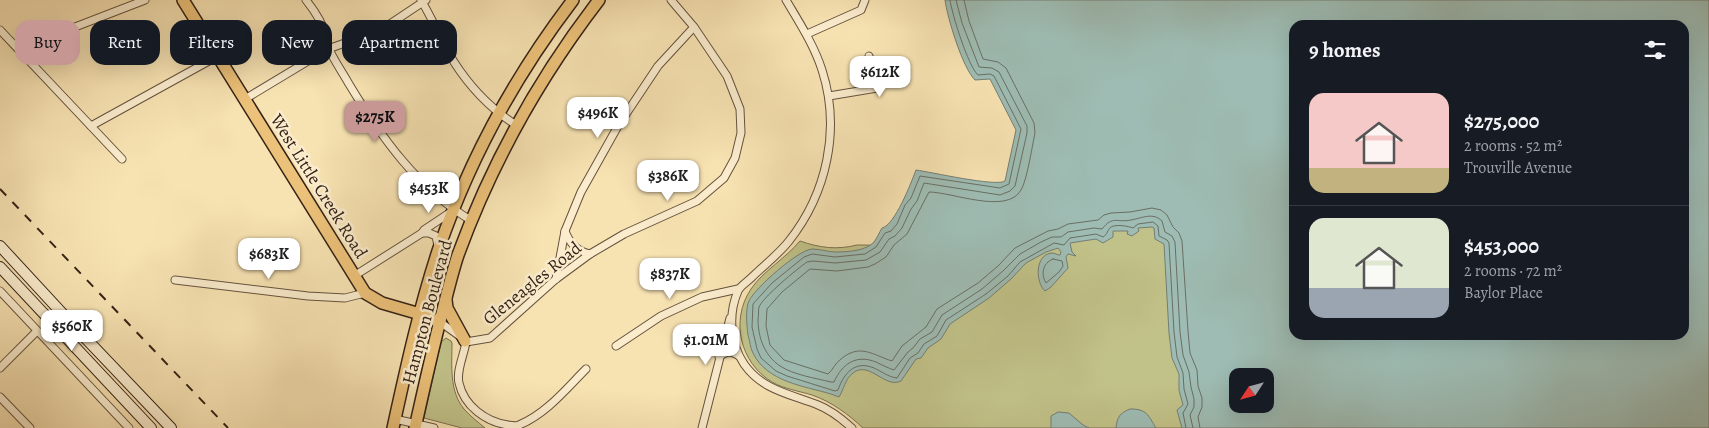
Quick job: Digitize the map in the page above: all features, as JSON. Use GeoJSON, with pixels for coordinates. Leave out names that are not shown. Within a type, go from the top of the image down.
{"type":"FeatureCollection","features":[{"type":"Feature","properties":{"kind":"main road","name":"West Little Creek Road"},"geometry":{"type":"LineString","coordinates":[[183,0],[196,20]]}},
{"type":"Feature","properties":{"kind":"main road","name":"Hampton Boulevard"},"geometry":{"type":"LineString","coordinates":[[394,424],[420,314],[438,252],[453,210],[498,114],[527,65],[572,0]]}},
{"type":"Feature","properties":{"kind":"main road","name":"Hampton Boulevard"},"geometry":{"type":"LineString","coordinates":[[415,426],[446,298],[458,256],[472,221],[516,126],[557,58],[599,0]]}},
{"type":"Feature","properties":{"kind":"main road","name":"West Little Creek Road"},"geometry":{"type":"LineString","coordinates":[[224,65],[365,293],[382,304],[420,314],[440,322]]}},
{"type":"Feature","properties":{"kind":"main road"},"geometry":{"type":"LineString","coordinates":[[0,246],[171,428]]}},
{"type":"Feature","properties":{"kind":"main road"},"geometry":{"type":"LineString","coordinates":[[0,267],[151,428]]}},
{"type":"Feature","properties":{"kind":"main road"},"geometry":{"type":"LineString","coordinates":[[446,298],[447,308],[466,342]]}},
{"type":"Feature","properties":{"kind":"street"},"geometry":{"type":"LineString","coordinates":[[80,25],[145,0]]}},
{"type":"Feature","properties":{"kind":"street"},"geometry":{"type":"LineString","coordinates":[[306,0],[318,20]]}},
{"type":"Feature","properties":{"kind":"street","name":"Gleneagles Road"},"geometry":{"type":"LineString","coordinates":[[466,342],[490,338],[556,279],[590,254],[624,234],[697,201],[724,178],[735,158],[741,133],[740,109],[727,76],[694,26],[671,0]]}},
{"type":"Feature","properties":{"kind":"street"},"geometry":{"type":"LineString","coordinates":[[616,346],[661,316],[702,297],[738,289],[789,241],[808,213],[817,195],[829,152],[831,116],[829,96],[822,69],[807,34],[786,0]]}},
{"type":"Feature","properties":{"kind":"street"},"geometry":{"type":"LineString","coordinates":[[807,34],[861,10],[864,0]]}},
{"type":"Feature","properties":{"kind":"street"},"geometry":{"type":"LineString","coordinates":[[332,48],[381,30],[423,1],[454,61],[468,81],[498,114],[516,126]]}},
{"type":"Feature","properties":{"kind":"street"},"geometry":{"type":"LineString","coordinates":[[556,279],[565,231],[581,192],[618,126],[658,66],[694,26]]}},
{"type":"Feature","properties":{"kind":"street"},"geometry":{"type":"LineString","coordinates":[[0,30],[15,46]]}},
{"type":"Feature","properties":{"kind":"street"},"geometry":{"type":"LineString","coordinates":[[332,56],[366,113],[394,151],[421,181],[453,210],[472,221]]}},
{"type":"Feature","properties":{"kind":"street"},"geometry":{"type":"LineString","coordinates":[[829,96],[877,88],[869,56]]}},
{"type":"Feature","properties":{"kind":"street"},"geometry":{"type":"LineString","coordinates":[[33,65],[122,159]]}},
{"type":"Feature","properties":{"kind":"street"},"geometry":{"type":"LineString","coordinates":[[91,126],[202,65]]}},
{"type":"Feature","properties":{"kind":"street"},"geometry":{"type":"LineString","coordinates":[[245,99],[301,65]]}},
{"type":"Feature","properties":{"kind":"street"},"geometry":{"type":"LineString","coordinates":[[354,276],[422,233],[453,210]]}},
{"type":"Feature","properties":{"kind":"street"},"geometry":{"type":"LineString","coordinates":[[565,231],[577,249],[590,254]]}},
{"type":"Feature","properties":{"kind":"street"},"geometry":{"type":"LineString","coordinates":[[422,233],[436,236],[438,252]]}},
{"type":"Feature","properties":{"kind":"street"},"geometry":{"type":"LineString","coordinates":[[175,280],[308,296],[345,298],[365,293]]}},
{"type":"Feature","properties":{"kind":"street"},"geometry":{"type":"LineString","coordinates":[[702,428],[738,289]]}},
{"type":"Feature","properties":{"kind":"street"},"geometry":{"type":"LineString","coordinates":[[0,291],[129,428]]}},
{"type":"Feature","properties":{"kind":"street"},"geometry":{"type":"LineString","coordinates":[[732,311],[732,330],[740,356],[753,375],[773,390],[820,406],[834,413],[852,428]]}},
{"type":"Feature","properties":{"kind":"street","name":"West Little Creek Road"},"geometry":{"type":"LineString","coordinates":[[440,322],[466,342]]}},
{"type":"Feature","properties":{"kind":"street"},"geometry":{"type":"LineString","coordinates":[[0,368],[37,331]]}},
{"type":"Feature","properties":{"kind":"street"},"geometry":{"type":"LineString","coordinates":[[466,342],[458,374],[461,391],[473,408],[497,423],[517,427],[545,409],[586,369]]}},
{"type":"Feature","properties":{"kind":"street"},"geometry":{"type":"LineString","coordinates":[[719,357],[725,352],[733,352],[740,356]]}},
{"type":"Feature","properties":{"kind":"street"},"geometry":{"type":"LineString","coordinates":[[0,397],[30,428]]}},
{"type":"Feature","properties":{"kind":"street"},"geometry":{"type":"LineString","coordinates":[[394,424],[434,428]]}},
{"type":"Feature","properties":{"kind":"green space"},"geometry":{"type":"Polygon","coordinates":[[[1283,138],[1203,428],[863,428],[846,413],[826,401],[772,382],[752,364],[746,352],[740,327],[745,301],[756,282],[800,241],[822,247],[835,248],[857,245],[1046,247],[1283,138]]]}},
{"type":"Feature","properties":{"kind":"green space"},"geometry":{"type":"Polygon","coordinates":[[[446,338],[452,343],[452,378],[459,402],[471,417],[485,428],[462,428],[424,418],[441,342],[446,338]]]}},
{"type":"Feature","properties":{"kind":"water"},"geometry":{"type":"Polygon","coordinates":[[[945,0],[1709,0],[1709,428],[1182,428],[1177,410],[1183,405],[1179,390],[1179,374],[1172,358],[1169,333],[1164,244],[1155,239],[1154,228],[1152,227],[1138,228],[1139,231],[1132,236],[1127,234],[1128,231],[1113,231],[1113,237],[1103,243],[1096,239],[1070,243],[1072,252],[1076,256],[1068,254],[1066,257],[1068,268],[1045,291],[1038,275],[1042,258],[1052,253],[1060,255],[1061,252],[1058,248],[1026,263],[989,298],[950,324],[941,339],[928,348],[921,358],[916,359],[901,381],[889,381],[871,372],[859,370],[848,378],[839,397],[777,377],[759,363],[752,351],[748,335],[747,313],[749,301],[753,295],[787,262],[812,249],[845,252],[871,245],[882,228],[892,220],[897,212],[916,170],[977,181],[1005,181],[1016,130],[990,79],[975,80],[965,64],[956,41],[945,0]]]}},
{"type":"Feature","properties":{"kind":"water"},"geometry":{"type":"Polygon","coordinates":[[[1130,409],[1144,412],[1149,416],[1156,428],[1116,428],[1120,416],[1130,409]]]}},
{"type":"Feature","properties":{"kind":"water"},"geometry":{"type":"Polygon","coordinates":[[[1058,412],[1069,413],[1089,428],[1051,428],[1051,416],[1058,412]]]}},
{"type":"Feature","properties":{"kind":"railway"},"geometry":{"type":"LineString","coordinates":[[0,189],[228,428]]}}]}
